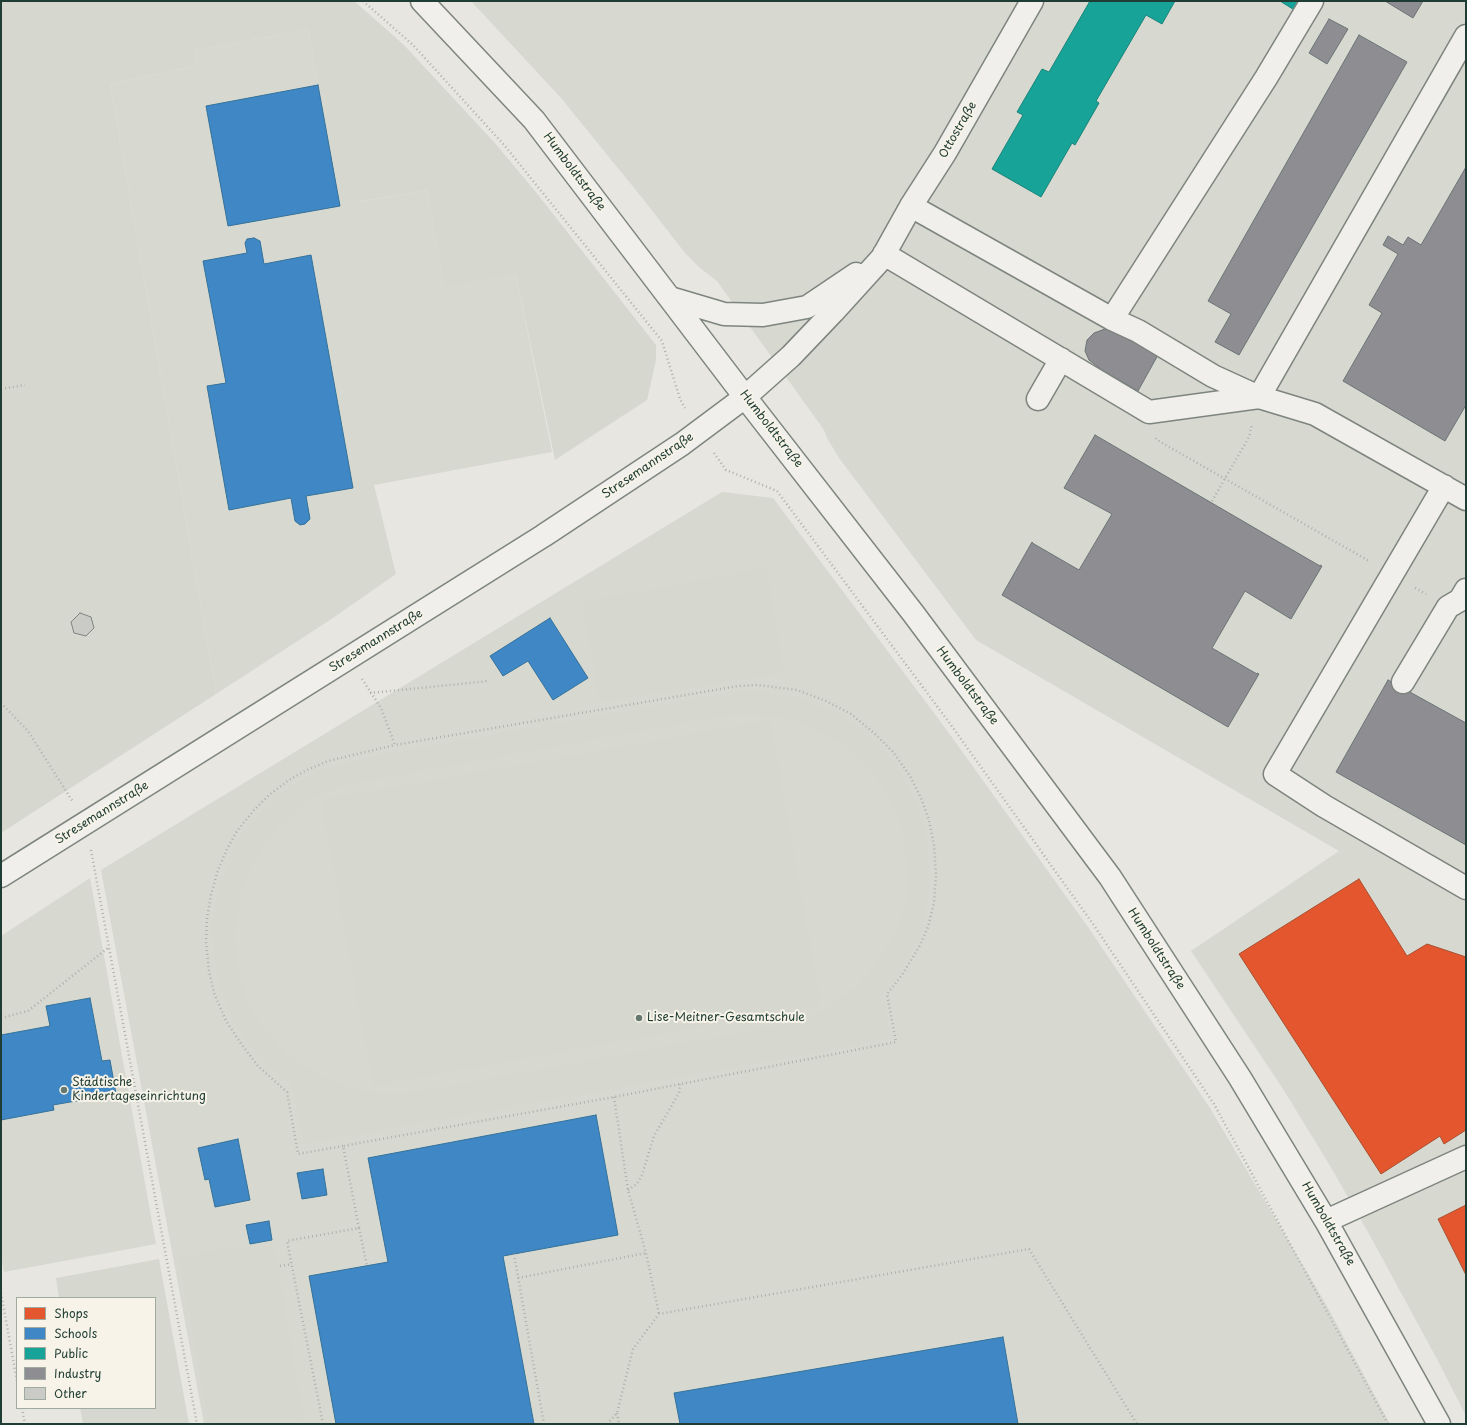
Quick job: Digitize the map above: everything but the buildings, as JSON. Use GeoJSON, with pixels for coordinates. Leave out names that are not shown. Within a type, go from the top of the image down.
{"type":"FeatureCollection","features":[{"type":"Feature","properties":{"kind":"street","name":"Humboldtstraße"},"geometry":{"type":"LineString","coordinates":[[422,1],[534,120],[745,397],[913,613],[1110,877],[1240,1078],[1326,1221],[1438,1424]]}},
{"type":"Feature","properties":{"kind":"street","name":"Ottostraße"},"geometry":{"type":"LineString","coordinates":[[745,397],[791,356],[883,256],[949,147],[1032,1]]}},
{"type":"Feature","properties":{"kind":"street"},"geometry":{"type":"LineString","coordinates":[[1112,319],[1266,78],[1312,1]]}},
{"type":"Feature","properties":{"kind":"street"},"geometry":{"type":"LineString","coordinates":[[1259,396],[1466,36]]}},
{"type":"Feature","properties":{"kind":"street"},"geometry":{"type":"LineString","coordinates":[[912,206],[1112,319],[1138,331],[1213,376],[1259,396],[1315,414],[1466,499]]}},
{"type":"Feature","properties":{"kind":"street","name":"Ottostraße"},"geometry":{"type":"LineString","coordinates":[[670,298],[724,314],[763,315],[807,307],[883,256]]}},
{"type":"Feature","properties":{"kind":"street"},"geometry":{"type":"LineString","coordinates":[[883,256],[1149,412],[1259,396]]}},
{"type":"Feature","properties":{"kind":"street"},"geometry":{"type":"LineString","coordinates":[[1038,399],[1061,359]]}},
{"type":"Feature","properties":{"kind":"street","name":"Stresemannstraße"},"geometry":{"type":"LineString","coordinates":[[1,876],[543,536],[700,431],[745,397]]}},
{"type":"Feature","properties":{"kind":"street"},"geometry":{"type":"LineString","coordinates":[[1444,486],[1275,774],[1324,806],[1466,888]]}},
{"type":"Feature","properties":{"kind":"street"},"geometry":{"type":"LineString","coordinates":[[1403,682],[1448,607],[1460,600],[1466,590]]}},
{"type":"Feature","properties":{"kind":"street"},"geometry":{"type":"LineString","coordinates":[[1326,1221],[1466,1157]]}},
{"type":"Feature","properties":{"kind":"path"},"geometry":{"type":"LineString","coordinates":[[363,1],[413,46],[505,146],[662,341],[680,399],[726,470],[777,491],[951,725],[1092,924],[1214,1104],[1388,1424]]}},
{"type":"Feature","properties":{"kind":"path"},"geometry":{"type":"LineString","coordinates":[[1,389],[26,385]]}},
{"type":"Feature","properties":{"kind":"path"},"geometry":{"type":"LineString","coordinates":[[1212,501],[1249,437],[1259,396]]}},
{"type":"Feature","properties":{"kind":"path"},"geometry":{"type":"LineString","coordinates":[[1149,412],[1157,440],[1448,607]]}},
{"type":"Feature","properties":{"kind":"path"},"geometry":{"type":"LineString","coordinates":[[350,658],[370,693],[381,708],[395,745]]}},
{"type":"Feature","properties":{"kind":"path"},"geometry":{"type":"LineString","coordinates":[[370,693],[489,682]]}},
{"type":"Feature","properties":{"kind":"path"},"geometry":{"type":"LineString","coordinates":[[758,685],[797,690],[826,701],[851,714],[874,733],[893,752],[910,776],[921,798],[929,820],[934,845],[936,875],[934,903],[928,927],[909,964],[887,994],[896,1042],[614,1097],[298,1154],[287,1092],[258,1066],[242,1045],[226,1021],[214,993],[209,971],[206,942],[206,918],[211,895],[218,870],[227,849],[237,832],[254,810],[269,795],[289,780],[321,764],[353,754],[395,745],[738,686],[758,685]]}},
{"type":"Feature","properties":{"kind":"path"},"geometry":{"type":"LineString","coordinates":[[1,703],[28,731],[86,823],[197,1424]]}},
{"type":"Feature","properties":{"kind":"path"},"geometry":{"type":"LineString","coordinates":[[1,1018],[28,1011],[109,947]]}},
{"type":"Feature","properties":{"kind":"path"},"geometry":{"type":"LineString","coordinates":[[628,1190],[637,1184],[642,1175],[654,1136],[679,1093],[680,1084]]}},
{"type":"Feature","properties":{"kind":"path"},"geometry":{"type":"LineString","coordinates":[[614,1097],[628,1190],[646,1253],[659,1314]]}},
{"type":"Feature","properties":{"kind":"path"},"geometry":{"type":"LineString","coordinates":[[344,1146],[367,1266]]}},
{"type":"Feature","properties":{"kind":"path"},"geometry":{"type":"LineString","coordinates":[[323,1424],[287,1241],[359,1228]]}},
{"type":"Feature","properties":{"kind":"path"},"geometry":{"type":"LineString","coordinates":[[619,1424],[617,1413],[634,1349],[659,1314],[1029,1249],[1137,1424]]}},
{"type":"Feature","properties":{"kind":"path"},"geometry":{"type":"LineString","coordinates":[[518,1278],[646,1253]]}},
{"type":"Feature","properties":{"kind":"path"},"geometry":{"type":"LineString","coordinates":[[514,1254],[544,1424]]}},
{"type":"Feature","properties":{"kind":"path"},"geometry":{"type":"LineString","coordinates":[[280,1266],[292,1264]]}},
{"type":"Feature","properties":{"kind":"path"},"geometry":{"type":"LineString","coordinates":[[1,1293],[16,1376]]}},
{"type":"Feature","properties":{"kind":"path"},"geometry":{"type":"LineString","coordinates":[[22,1409],[25,1424]]}},
{"type":"Feature","properties":{"kind":"path"},"geometry":{"type":"LineString","coordinates":[[607,1424],[617,1413]]}},
{"type":"Feature","properties":{"kind":"shaded area"},"geometry":{"type":"Polygon","coordinates":[[[1,1],[354,1],[403,44],[494,142],[535,191],[656,345],[656,360],[647,400],[555,460],[516,275],[444,286],[427,190],[357,202],[356,199],[340,202],[308,29],[195,51],[197,65],[110,84],[216,694],[1,833],[1,1]]]}},
{"type":"Feature","properties":{"kind":"shaded area"},"geometry":{"type":"Polygon","coordinates":[[[471,1],[1466,1],[1466,1416],[1368,1232],[1329,1164],[1283,1089],[1191,951],[1339,851],[976,640],[839,458],[824,430],[717,281],[700,268],[685,253],[561,98],[471,1]]]}},
{"type":"Feature","properties":{"kind":"shaded area"},"geometry":{"type":"Polygon","coordinates":[[[308,29],[340,201],[357,199],[358,202],[427,190],[444,285],[516,275],[552,452],[374,485],[396,574],[330,620],[216,694],[110,84],[197,65],[195,51],[308,29]]]}},
{"type":"Feature","properties":{"kind":"shaded area","name":"Lise-Meitner-Gesamtschule"},"geometry":{"type":"Polygon","coordinates":[[[722,492],[773,498],[946,729],[1088,927],[1210,1108],[1327,1306],[1390,1424],[204,1424],[101,870],[722,492]]]}},
{"type":"Feature","properties":{"kind":"shaded area"},"geometry":{"type":"Polygon","coordinates":[[[766,568],[784,673],[600,702],[582,602],[766,568]]]}},
{"type":"Feature","properties":{"kind":"shaded area"},"geometry":{"type":"Polygon","coordinates":[[[747,691],[773,693],[802,699],[840,714],[861,730],[886,753],[908,784],[916,802],[927,840],[930,881],[925,917],[920,934],[902,968],[882,994],[891,1039],[303,1144],[293,1085],[268,1066],[247,1042],[231,1015],[225,1001],[218,980],[214,960],[212,928],[215,906],[221,883],[231,855],[238,842],[259,815],[285,790],[318,772],[358,759],[716,695],[747,691]],[[743,714],[724,716],[361,782],[339,787],[306,803],[279,826],[265,844],[251,865],[242,888],[234,932],[236,957],[245,996],[254,1014],[275,1042],[294,1061],[332,1081],[356,1090],[380,1093],[410,1093],[788,1024],[809,1017],[831,1006],[860,983],[879,961],[893,936],[904,909],[909,881],[903,834],[894,807],[873,772],[859,756],[838,741],[819,731],[793,720],[743,714]]]}},
{"type":"Feature","properties":{"kind":"shaded area"},"geometry":{"type":"Polygon","coordinates":[[[770,720],[821,1005],[373,1086],[321,800],[770,720]]]}},
{"type":"Feature","properties":{"kind":"shaded area","name":"Städtische Kindertageseinrichtung"},"geometry":{"type":"Polygon","coordinates":[[[90,878],[156,1244],[4,1272],[1,1256],[1,936],[90,878]]]}},
{"type":"Feature","properties":{"kind":"shaded area"},"geometry":{"type":"Polygon","coordinates":[[[273,1241],[305,1424],[209,1424],[179,1257],[273,1241]]]}},
{"type":"Feature","properties":{"kind":"shaded area"},"geometry":{"type":"Polygon","coordinates":[[[159,1259],[189,1424],[83,1424],[80,1409],[156,1409],[156,1297],[59,1297],[56,1278],[159,1259]]]}},
{"type":"Feature","properties":{"kind":"place","name":"Lise-Meitner-Gesamtschule"},"geometry":{"type":"Point","coordinates":[639,1018]}},
{"type":"Feature","properties":{"kind":"place","name":"Städtische Kindertageseinrichtung"},"geometry":{"type":"Point","coordinates":[64,1090]}}]}
